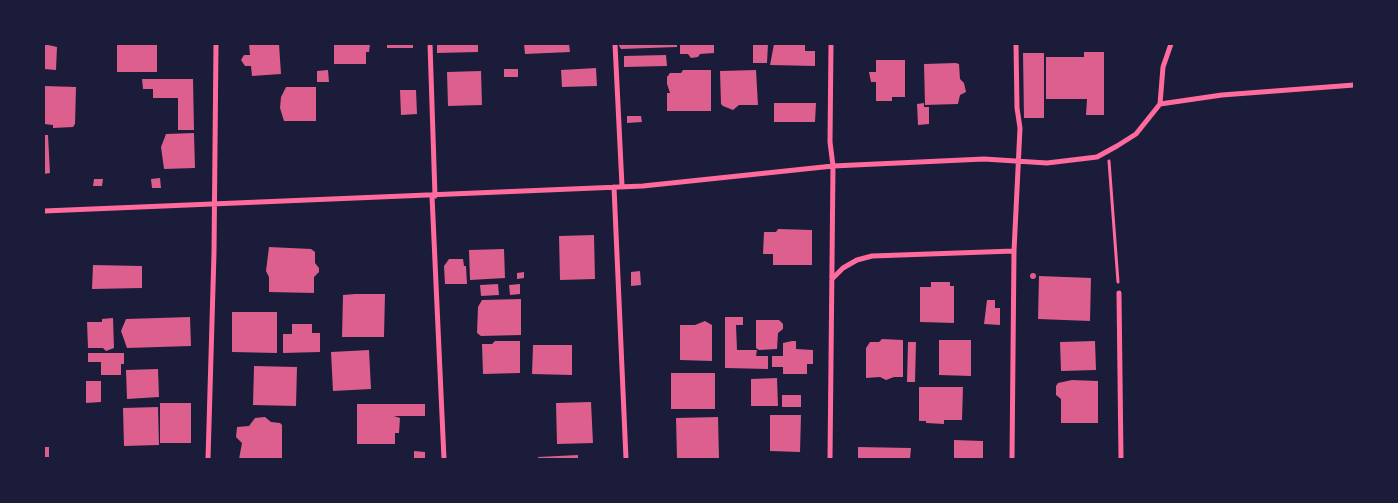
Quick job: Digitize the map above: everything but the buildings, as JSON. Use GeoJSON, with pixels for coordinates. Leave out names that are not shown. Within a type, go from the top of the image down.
{"type":"FeatureCollection","features":[{"type":"Feature","properties":{"kind":"street"},"geometry":{"type":"LineString","coordinates":[[208,459],[216,44]]}},
{"type":"Feature","properties":{"kind":"street"},"geometry":{"type":"LineString","coordinates":[[430,44],[444,459]]}},
{"type":"Feature","properties":{"kind":"street"},"geometry":{"type":"LineString","coordinates":[[615,44],[622,186]]}},
{"type":"Feature","properties":{"kind":"street"},"geometry":{"type":"LineString","coordinates":[[830,459],[833,166],[830,142],[831,44]]}},
{"type":"Feature","properties":{"kind":"street"},"geometry":{"type":"LineString","coordinates":[[1012,459],[1014,251],[1020,128],[1017,108],[1016,44]]}},
{"type":"Feature","properties":{"kind":"street"},"geometry":{"type":"LineString","coordinates":[[44,211],[614,187],[833,166],[984,159],[1047,163],[1097,156],[1136,134],[1160,104],[1163,67],[1172,44]]}},
{"type":"Feature","properties":{"kind":"street"},"geometry":{"type":"LineString","coordinates":[[1160,104],[1222,96],[1354,85]]}},
{"type":"Feature","properties":{"kind":"street"},"geometry":{"type":"LineString","coordinates":[[614,187],[626,459]]}},
{"type":"Feature","properties":{"kind":"street"},"geometry":{"type":"LineString","coordinates":[[832,280],[850,264],[872,256],[1014,251]]}},
{"type":"Feature","properties":{"kind":"street"},"geometry":{"type":"LineString","coordinates":[[1119,293],[1121,459]]}},
{"type":"Feature","properties":{"kind":"path"},"geometry":{"type":"LineString","coordinates":[[1108,151],[1119,293]]}}]}
